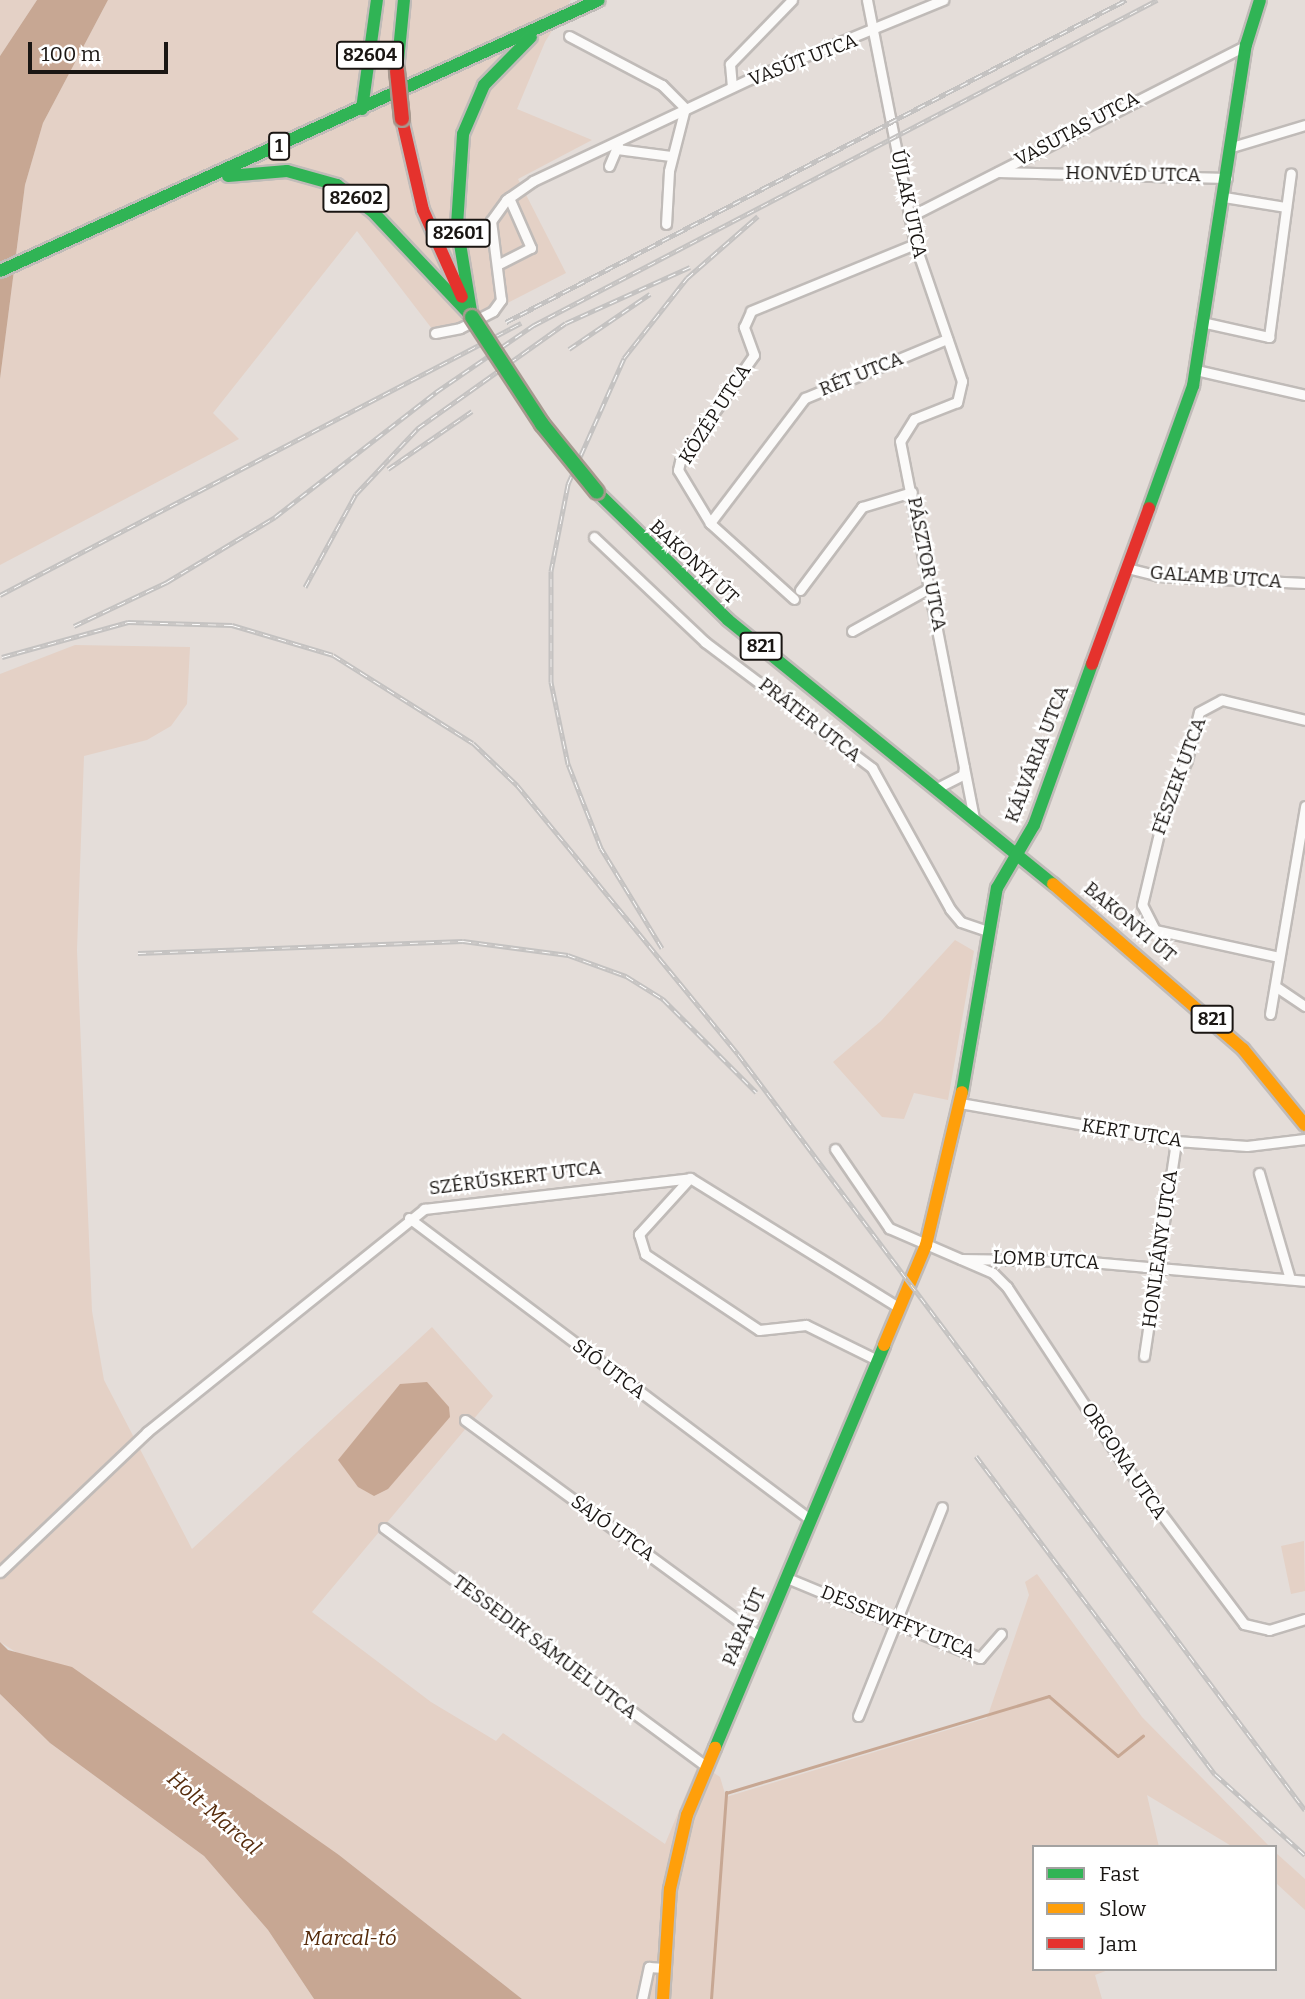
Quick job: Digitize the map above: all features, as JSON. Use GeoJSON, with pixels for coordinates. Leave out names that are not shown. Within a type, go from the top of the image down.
{"type":"FeatureCollection","features":[{"type":"Feature","properties":{"kind":"main road","name":"82604"},"geometry":{"type":"LineString","coordinates":[[362,109],[377,0]]}},
{"type":"Feature","properties":{"kind":"main road","name":"BAKONYI ÚT"},"geometry":{"type":"LineString","coordinates":[[404,0],[397,71],[402,119],[423,210],[472,317],[542,424],[597,492],[697,593],[974,824],[1106,925],[1216,1022],[1305,1125]]}},
{"type":"Feature","properties":{"kind":"main road"},"geometry":{"type":"LineString","coordinates":[[559,18],[576,0]]}},
{"type":"Feature","properties":{"kind":"main road","name":"1"},"geometry":{"type":"LineString","coordinates":[[0,271],[599,0]]}},
{"type":"Feature","properties":{"kind":"main road","name":"KÁLVÁRIA UTCA"},"geometry":{"type":"LineString","coordinates":[[911,1284],[926,1245],[960,1103],[987,931],[1014,855],[1034,824],[1196,370],[1206,323],[1246,45],[1260,0]]}},
{"type":"Feature","properties":{"kind":"main road","name":"82601"},"geometry":{"type":"LineString","coordinates":[[472,317],[457,225],[468,117],[500,64],[559,18]]}},
{"type":"Feature","properties":{"kind":"main road","name":"82602"},"geometry":{"type":"LineString","coordinates":[[197,183],[272,170],[326,180],[373,212],[472,317]]}},
{"type":"Feature","properties":{"kind":"main road","name":"PÁPAI ÚT"},"geometry":{"type":"LineString","coordinates":[[663,1999],[676,1850],[706,1766],[787,1578],[897,1307],[911,1284]]}},
{"type":"Feature","properties":{"kind":"street"},"geometry":{"type":"LineString","coordinates":[[732,87],[730,64],[792,0]]}},
{"type":"Feature","properties":{"kind":"street","name":"ÚJLAK UTCA"},"geometry":{"type":"LineString","coordinates":[[867,0],[915,244],[962,382],[957,402]]}},
{"type":"Feature","properties":{"kind":"street","name":"VASÚT UTCA"},"geometry":{"type":"LineString","coordinates":[[509,198],[621,137],[732,87],[874,33],[943,0]]}},
{"type":"Feature","properties":{"kind":"street"},"geometry":{"type":"LineString","coordinates":[[569,36],[662,85],[685,108],[671,156],[666,224]]}},
{"type":"Feature","properties":{"kind":"street","name":"VASUTAS UTCA"},"geometry":{"type":"LineString","coordinates":[[909,217],[1246,45]]}},
{"type":"Feature","properties":{"kind":"street"},"geometry":{"type":"LineString","coordinates":[[1232,147],[1305,125]]}},
{"type":"Feature","properties":{"kind":"street"},"geometry":{"type":"LineString","coordinates":[[609,166],[621,137]]}},
{"type":"Feature","properties":{"kind":"street"},"geometry":{"type":"LineString","coordinates":[[617,149],[671,156]]}},
{"type":"Feature","properties":{"kind":"street","name":"HONVÉD UTCA"},"geometry":{"type":"LineString","coordinates":[[996,172],[1227,178]]}},
{"type":"Feature","properties":{"kind":"street"},"geometry":{"type":"LineString","coordinates":[[1206,323],[1269,337],[1291,173]]}},
{"type":"Feature","properties":{"kind":"street"},"geometry":{"type":"LineString","coordinates":[[1224,197],[1286,207]]}},
{"type":"Feature","properties":{"kind":"street"},"geometry":{"type":"LineString","coordinates":[[435,333],[493,311],[501,300],[491,221],[509,198],[531,248],[497,265]]}},
{"type":"Feature","properties":{"kind":"street","name":"KÖZÉP UTCA"},"geometry":{"type":"LineString","coordinates":[[710,523],[678,470],[754,355],[744,327],[751,311],[915,244]]}},
{"type":"Feature","properties":{"kind":"street","name":"RÉT UTCA"},"geometry":{"type":"LineString","coordinates":[[710,523],[805,398],[947,339]]}},
{"type":"Feature","properties":{"kind":"street"},"geometry":{"type":"LineString","coordinates":[[1196,370],[1305,395]]}},
{"type":"Feature","properties":{"kind":"street","name":"PÁSZTOR UTCA"},"geometry":{"type":"LineString","coordinates":[[957,402],[903,430],[912,492],[966,758],[974,824]]}},
{"type":"Feature","properties":{"kind":"street"},"geometry":{"type":"LineString","coordinates":[[800,590],[862,506],[912,492]]}},
{"type":"Feature","properties":{"kind":"street"},"geometry":{"type":"LineString","coordinates":[[710,523],[794,599]]}},
{"type":"Feature","properties":{"kind":"street","name":"PRÁTER UTCA"},"geometry":{"type":"LineString","coordinates":[[594,537],[705,642],[872,768],[950,909],[961,922],[987,931]]}},
{"type":"Feature","properties":{"kind":"street","name":"GALAMB UTCA"},"geometry":{"type":"LineString","coordinates":[[1127,568],[1158,576],[1305,583]]}},
{"type":"Feature","properties":{"kind":"street"},"geometry":{"type":"LineString","coordinates":[[852,631],[931,587]]}},
{"type":"Feature","properties":{"kind":"street","name":"FÉSZEK UTCA"},"geometry":{"type":"LineString","coordinates":[[1279,957],[1155,930],[1142,905],[1165,808],[1187,760],[1199,712],[1222,701],[1305,720]]}},
{"type":"Feature","properties":{"kind":"street"},"geometry":{"type":"LineString","coordinates":[[935,789],[963,775],[966,758]]}},
{"type":"Feature","properties":{"kind":"street"},"geometry":{"type":"LineString","coordinates":[[1270,1014],[1305,809]]}},
{"type":"Feature","properties":{"kind":"street"},"geometry":{"type":"LineString","coordinates":[[1275,986],[1305,1006]]}},
{"type":"Feature","properties":{"kind":"street","name":"KERT UTCA"},"geometry":{"type":"LineString","coordinates":[[960,1103],[1176,1141],[1247,1146],[1305,1139]]}},
{"type":"Feature","properties":{"kind":"street","name":"HONLEÁNY UTCA"},"geometry":{"type":"LineString","coordinates":[[1144,1356],[1176,1141]]}},
{"type":"Feature","properties":{"kind":"street","name":"LOMB UTCA"},"geometry":{"type":"LineString","coordinates":[[835,1149],[889,1228],[959,1259],[1158,1267],[1305,1281]]}},
{"type":"Feature","properties":{"kind":"street"},"geometry":{"type":"LineString","coordinates":[[1259,1173],[1290,1279]]}},
{"type":"Feature","properties":{"kind":"street"},"geometry":{"type":"LineString","coordinates":[[877,1360],[806,1325],[759,1330],[645,1254],[639,1234],[690,1178],[897,1307]]}},
{"type":"Feature","properties":{"kind":"street","name":"SZÉRŰSKERT UTCA"},"geometry":{"type":"LineString","coordinates":[[0,1572],[110,1470],[409,1217],[443,1204],[690,1178]]}},
{"type":"Feature","properties":{"kind":"street","name":"SIÓ UTCA"},"geometry":{"type":"LineString","coordinates":[[409,1217],[811,1520]]}},
{"type":"Feature","properties":{"kind":"street","name":"ORGONA UTCA"},"geometry":{"type":"LineString","coordinates":[[959,1259],[993,1273],[1007,1287],[1118,1456],[1244,1623],[1269,1630],[1305,1619]]}},
{"type":"Feature","properties":{"kind":"street","name":"SAJÓ UTCA"},"geometry":{"type":"LineString","coordinates":[[465,1420],[760,1637]]}},
{"type":"Feature","properties":{"kind":"street"},"geometry":{"type":"LineString","coordinates":[[858,1716],[942,1507]]}},
{"type":"Feature","properties":{"kind":"street","name":"TESSEDIK SÁMUEL UTCA"},"geometry":{"type":"LineString","coordinates":[[384,1528],[706,1766]]}},
{"type":"Feature","properties":{"kind":"street","name":"DESSEWFFY UTCA"},"geometry":{"type":"LineString","coordinates":[[787,1578],[980,1658],[1001,1634]]}},
{"type":"Feature","properties":{"kind":"street"},"geometry":{"type":"LineString","coordinates":[[642,1999],[649,1967],[664,1968]]}},
{"type":"Feature","properties":{"kind":"shaded area"},"geometry":{"type":"Polygon","coordinates":[[[0,0],[37,0],[0,56],[0,0]]]}},
{"type":"Feature","properties":{"kind":"shaded area"},"geometry":{"type":"Polygon","coordinates":[[[108,0],[571,0],[545,42],[517,109],[592,140],[518,179],[566,273],[439,338],[357,231],[213,413],[239,439],[0,565],[0,379],[25,185],[43,123],[108,0]]]}},
{"type":"Feature","properties":{"kind":"shaded area"},"geometry":{"type":"Polygon","coordinates":[[[75,645],[190,647],[187,704],[171,726],[147,740],[84,756],[77,950],[92,1311],[104,1380],[192,1549],[432,1327],[493,1396],[312,1612],[431,1702],[496,1741],[503,1733],[665,1844],[699,1763],[720,1777],[726,1797],[987,1718],[1029,1595],[1025,1582],[1037,1574],[1142,1717],[1268,1845],[1230,1845],[1147,1795],[1159,1845],[1032,1845],[1032,1971],[1106,1971],[1095,1975],[1102,1999],[522,1999],[339,1855],[0,1642],[0,674],[75,645]]]}},
{"type":"Feature","properties":{"kind":"shaded area"},"geometry":{"type":"Polygon","coordinates":[[[955,940],[974,951],[948,1100],[914,1093],[904,1119],[882,1117],[833,1062],[881,1021],[955,940]]]}},
{"type":"Feature","properties":{"kind":"shaded area"},"geometry":{"type":"Polygon","coordinates":[[[1304,1541],[1305,1591],[1291,1594],[1281,1546],[1304,1541]]]}},
{"type":"Feature","properties":{"kind":"shaded area"},"geometry":{"type":"Polygon","coordinates":[[[0,1694],[50,1743],[204,1856],[268,1930],[314,1999],[0,1999],[0,1694]]]}},
{"type":"Feature","properties":{"kind":"shaded area"},"geometry":{"type":"Polygon","coordinates":[[[1277,1854],[1305,1879],[1305,1910],[1277,1884],[1277,1854]]]}},
{"type":"Feature","properties":{"kind":"water"},"geometry":{"type":"Polygon","coordinates":[[[37,0],[108,0],[43,123],[25,185],[0,379],[0,56],[37,0]]]}},
{"type":"Feature","properties":{"kind":"water"},"geometry":{"type":"Polygon","coordinates":[[[427,1382],[449,1407],[450,1417],[388,1489],[374,1496],[358,1487],[338,1460],[400,1384],[427,1382]]]}},
{"type":"Feature","properties":{"kind":"water","name":"Marcal-tó"},"geometry":{"type":"Polygon","coordinates":[[[0,1642],[8,1650],[72,1667],[339,1855],[522,1999],[314,1999],[268,1930],[204,1856],[50,1743],[0,1694],[0,1642]]]}},
{"type":"Feature","properties":{"kind":"waterway"},"geometry":{"type":"LineString","coordinates":[[711,1999],[726,1793],[1049,1696],[1118,1756],[1143,1736]]}},
{"type":"Feature","properties":{"kind":"railway"},"geometry":{"type":"LineString","coordinates":[[506,322],[1126,0]]}},
{"type":"Feature","properties":{"kind":"railway"},"geometry":{"type":"LineString","coordinates":[[74,626],[167,582],[275,517],[436,392],[534,325],[1157,0]]}},
{"type":"Feature","properties":{"kind":"railway"},"geometry":{"type":"LineString","coordinates":[[662,948],[601,848],[568,764],[551,682],[551,571],[568,484],[624,358],[687,278],[758,216]]}},
{"type":"Feature","properties":{"kind":"railway"},"geometry":{"type":"LineString","coordinates":[[305,587],[356,494],[418,428],[566,323],[690,267]]}},
{"type":"Feature","properties":{"kind":"railway"},"geometry":{"type":"LineString","coordinates":[[569,349],[650,294]]}},
{"type":"Feature","properties":{"kind":"railway"},"geometry":{"type":"LineString","coordinates":[[0,595],[521,323]]}},
{"type":"Feature","properties":{"kind":"railway"},"geometry":{"type":"LineString","coordinates":[[388,469],[472,411]]}},
{"type":"Feature","properties":{"kind":"railway"},"geometry":{"type":"LineString","coordinates":[[2,657],[128,622],[232,625],[333,655],[473,743],[517,785],[738,1054],[1305,1810]]}},
{"type":"Feature","properties":{"kind":"railway"},"geometry":{"type":"LineString","coordinates":[[138,953],[463,941],[568,955],[626,976],[663,999],[756,1092]]}},
{"type":"Feature","properties":{"kind":"railway"},"geometry":{"type":"LineString","coordinates":[[976,1456],[1215,1774],[1305,1855]]}},
{"type":"Feature","properties":{"kind":"traffic: fast"},"geometry":{"type":"LineString","coordinates":[[362,109],[377,0]]}},
{"type":"Feature","properties":{"kind":"traffic: fast"},"geometry":{"type":"LineString","coordinates":[[397,71],[404,0]]}},
{"type":"Feature","properties":{"kind":"traffic: fast"},"geometry":{"type":"LineString","coordinates":[[0,271],[599,0]]}},
{"type":"Feature","properties":{"kind":"traffic: fast"},"geometry":{"type":"LineString","coordinates":[[1149,508],[1193,386],[1246,45],[1260,0]]}},
{"type":"Feature","properties":{"kind":"traffic: fast"},"geometry":{"type":"LineString","coordinates":[[472,317],[457,225],[463,134],[484,85],[531,37]]}},
{"type":"Feature","properties":{"kind":"traffic: fast"},"geometry":{"type":"LineString","coordinates":[[228,176],[287,171],[337,185],[373,212],[470,315]]}},
{"type":"Feature","properties":{"kind":"traffic: fast"},"geometry":{"type":"LineString","coordinates":[[472,317],[542,424],[597,492]]}},
{"type":"Feature","properties":{"kind":"traffic: fast"},"geometry":{"type":"LineString","coordinates":[[597,492],[728,620],[1053,884]]}},
{"type":"Feature","properties":{"kind":"traffic: fast"},"geometry":{"type":"LineString","coordinates":[[962,1092],[997,888],[1034,825],[1092,664]]}},
{"type":"Feature","properties":{"kind":"traffic: fast"},"geometry":{"type":"LineString","coordinates":[[715,1748],[884,1345]]}},
{"type":"Feature","properties":{"kind":"traffic: slow"},"geometry":{"type":"LineString","coordinates":[[1053,884],[1243,1049],[1305,1125]]}},
{"type":"Feature","properties":{"kind":"traffic: slow"},"geometry":{"type":"LineString","coordinates":[[884,1345],[926,1245],[962,1092]]}},
{"type":"Feature","properties":{"kind":"traffic: slow"},"geometry":{"type":"LineString","coordinates":[[663,1999],[670,1889],[687,1815],[715,1748]]}},
{"type":"Feature","properties":{"kind":"traffic: jam"},"geometry":{"type":"LineString","coordinates":[[397,71],[402,119]]}},
{"type":"Feature","properties":{"kind":"traffic: jam"},"geometry":{"type":"LineString","coordinates":[[402,119],[423,210],[462,297]]}},
{"type":"Feature","properties":{"kind":"traffic: jam"},"geometry":{"type":"LineString","coordinates":[[1092,664],[1149,508]]}},
{"type":"Feature","properties":{"kind":"water label","name":"Holt-Marcal"},"geometry":{"type":"Point","coordinates":[214,1813]}}]}
